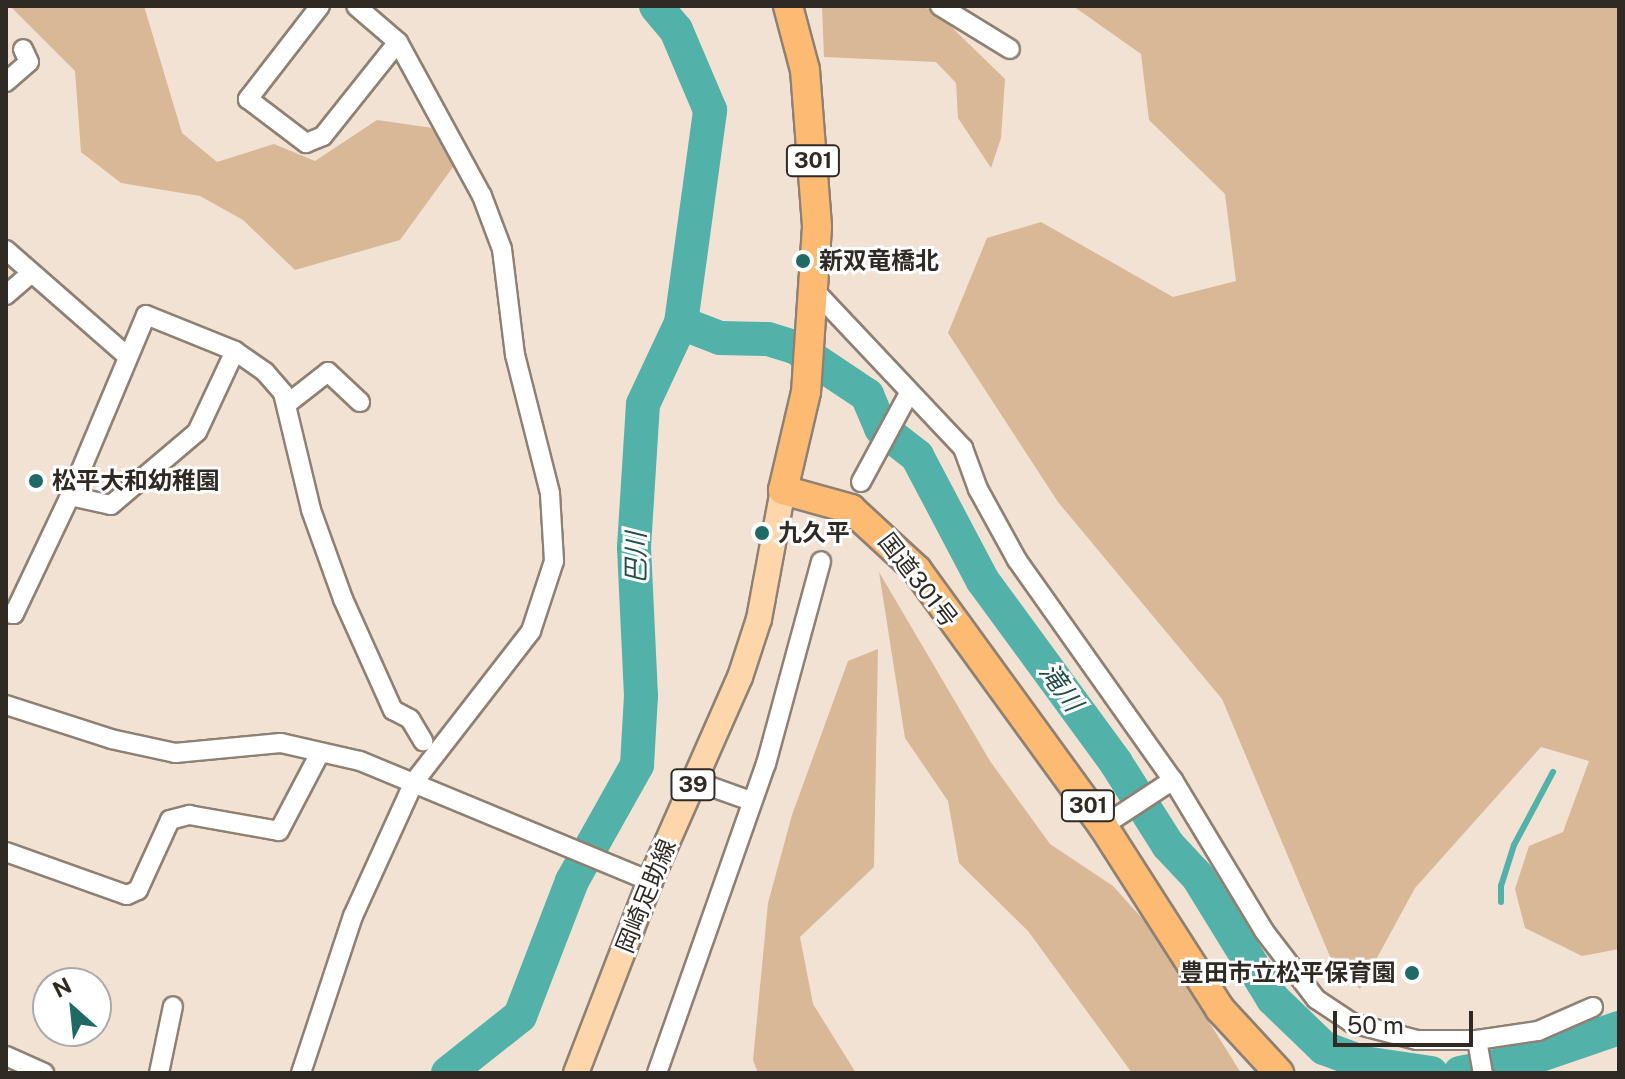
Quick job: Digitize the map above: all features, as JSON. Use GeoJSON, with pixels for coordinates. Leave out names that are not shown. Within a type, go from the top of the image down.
{"type":"FeatureCollection","features":[{"type":"Feature","properties":{"kind":"highway","name":"301"},"geometry":{"type":"LineString","coordinates":[[783,490],[806,392],[815,305],[811,135],[799,35],[788,6]]}},
{"type":"Feature","properties":{"kind":"highway","name":"国道301号"},"geometry":{"type":"LineString","coordinates":[[783,490],[851,509],[891,541],[1103,826],[1220,1009],[1279,1073]]}},
{"type":"Feature","properties":{"kind":"main road","name":"岡崎足助線"},"geometry":{"type":"LineString","coordinates":[[576,1073],[650,881],[740,677],[759,619],[783,490]]}},
{"type":"Feature","properties":{"kind":"street"},"geometry":{"type":"LineString","coordinates":[[320,6],[248,99],[306,143],[323,136],[398,42]]}},
{"type":"Feature","properties":{"kind":"street"},"geometry":{"type":"LineString","coordinates":[[301,1073],[353,916],[414,782],[531,631],[548,587],[553,536],[550,493],[515,355],[502,249],[482,196],[398,42],[356,6]]}},
{"type":"Feature","properties":{"kind":"street"},"geometry":{"type":"LineString","coordinates":[[940,6],[1010,49]]}},
{"type":"Feature","properties":{"kind":"street"},"geometry":{"type":"LineString","coordinates":[[6,82],[29,62],[23,49]]}},
{"type":"Feature","properties":{"kind":"street"},"geometry":{"type":"LineString","coordinates":[[6,250],[126,355]]}},
{"type":"Feature","properties":{"kind":"street"},"geometry":{"type":"LineString","coordinates":[[6,295],[31,273]]}},
{"type":"Feature","properties":{"kind":"street"},"geometry":{"type":"LineString","coordinates":[[815,305],[904,402],[963,448],[978,489],[1017,560],[1173,780],[1264,931],[1316,999],[1352,1023],[1417,1040],[1477,1040],[1538,1031],[1593,1007]]}},
{"type":"Feature","properties":{"kind":"street"},"geometry":{"type":"LineString","coordinates":[[6,613],[14,614],[70,496],[126,355],[146,315],[235,351],[265,372],[287,404],[311,510],[363,649],[379,670],[393,710],[410,719],[423,741]]}},
{"type":"Feature","properties":{"kind":"street"},"geometry":{"type":"LineString","coordinates":[[70,496],[111,505],[197,432],[235,351]]}},
{"type":"Feature","properties":{"kind":"street"},"geometry":{"type":"LineString","coordinates":[[287,404],[328,372],[360,402]]}},
{"type":"Feature","properties":{"kind":"street"},"geometry":{"type":"LineString","coordinates":[[861,482],[904,402]]}},
{"type":"Feature","properties":{"kind":"street"},"geometry":{"type":"LineString","coordinates":[[657,1073],[791,683],[821,561]]}},
{"type":"Feature","properties":{"kind":"street"},"geometry":{"type":"LineString","coordinates":[[6,705],[175,753],[281,743],[320,753],[438,791],[650,881]]}},
{"type":"Feature","properties":{"kind":"street"},"geometry":{"type":"LineString","coordinates":[[6,852],[127,895],[138,890],[170,820],[189,815],[279,831],[320,753]]}},
{"type":"Feature","properties":{"kind":"street"},"geometry":{"type":"LineString","coordinates":[[1103,826],[1173,780]]}},
{"type":"Feature","properties":{"kind":"street"},"geometry":{"type":"LineString","coordinates":[[695,781],[751,801]]}},
{"type":"Feature","properties":{"kind":"street"},"geometry":{"type":"LineString","coordinates":[[159,1073],[173,1006]]}},
{"type":"Feature","properties":{"kind":"street"},"geometry":{"type":"LineString","coordinates":[[1477,1040],[1483,1073]]}},
{"type":"Feature","properties":{"kind":"street"},"geometry":{"type":"LineString","coordinates":[[6,1056],[44,1073]]}},
{"type":"Feature","properties":{"kind":"shaded area"},"geometry":{"type":"Polygon","coordinates":[[[10,6],[144,6],[182,133],[217,162],[274,144],[315,161],[377,120],[433,128],[453,167],[400,240],[295,270],[243,220],[200,196],[121,183],[81,152],[75,71],[10,6]]]}},
{"type":"Feature","properties":{"kind":"shaded area"},"geometry":{"type":"Polygon","coordinates":[[[822,6],[920,6],[935,11],[1005,79],[1001,138],[991,168],[958,118],[956,83],[936,62],[824,57],[822,6]]]}},
{"type":"Feature","properties":{"kind":"shaded area"},"geometry":{"type":"Polygon","coordinates":[[[1073,6],[1619,6],[1619,949],[1582,956],[1525,928],[1515,889],[1529,846],[1563,832],[1589,761],[1541,747],[1415,888],[1360,989],[1331,959],[1222,699],[1058,502],[948,333],[987,238],[1041,222],[1173,297],[1236,281],[1225,194],[1149,120],[1141,54],[1073,6]]]}},
{"type":"Feature","properties":{"kind":"shaded area"},"geometry":{"type":"Polygon","coordinates":[[[879,572],[990,761],[1050,844],[1113,886],[1149,926],[1241,1073],[1132,1073],[1028,931],[959,863],[948,801],[905,738],[879,572]]]}},
{"type":"Feature","properties":{"kind":"shaded area"},"geometry":{"type":"Polygon","coordinates":[[[878,649],[874,867],[800,937],[813,1004],[856,1073],[758,1073],[753,1060],[768,903],[792,815],[848,661],[878,649]]]}},
{"type":"Feature","properties":{"kind":"waterway","name":"巴川"},"geometry":{"type":"LineString","coordinates":[[448,1073],[520,1016],[572,881],[637,765],[641,696],[634,547],[643,404],[681,323],[710,110],[676,30],[656,6]]}},
{"type":"Feature","properties":{"kind":"waterway","name":"滝川"},"geometry":{"type":"LineString","coordinates":[[681,323],[720,338],[768,339],[795,347],[867,395],[881,428],[917,456],[983,581],[1116,763],[1168,845],[1198,877],[1273,999],[1324,1048],[1364,1063],[1431,1073]]}},
{"type":"Feature","properties":{"kind":"waterway"},"geometry":{"type":"LineString","coordinates":[[1501,902],[1501,886],[1514,845],[1553,772]]}},
{"type":"Feature","properties":{"kind":"waterway","name":"滝川"},"geometry":{"type":"LineString","coordinates":[[1460,1073],[1526,1060],[1619,1028]]}},
{"type":"Feature","properties":{"kind":"place","name":"新双竜橋北"},"geometry":{"type":"Point","coordinates":[803,261]}},
{"type":"Feature","properties":{"kind":"place","name":"松平大和幼稚園"},"geometry":{"type":"Point","coordinates":[36,481]}},
{"type":"Feature","properties":{"kind":"place","name":"九久平"},"geometry":{"type":"Point","coordinates":[762,533]}},
{"type":"Feature","properties":{"kind":"place","name":"豊田市立松平保育園"},"geometry":{"type":"Point","coordinates":[1412,973]}}]}
